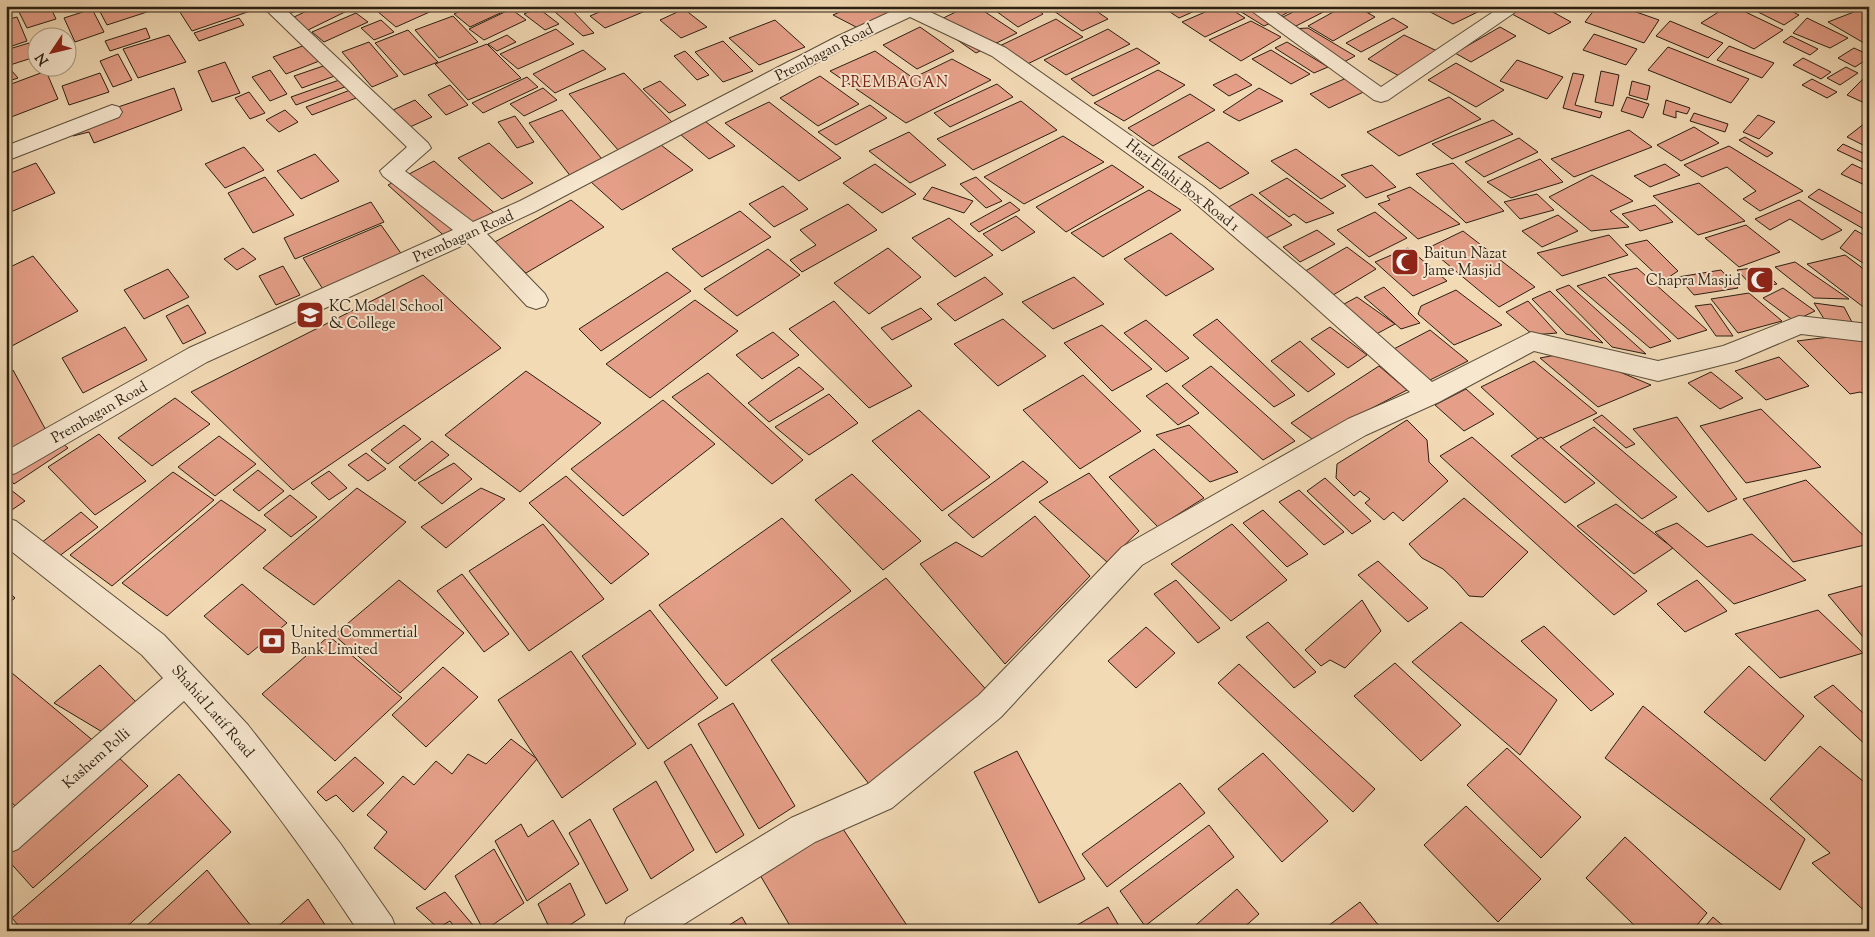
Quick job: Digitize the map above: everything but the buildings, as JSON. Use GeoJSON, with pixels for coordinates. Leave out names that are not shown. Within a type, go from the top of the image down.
{"type":"FeatureCollection","features":[{"type":"Feature","properties":{"kind":"street"},"geometry":{"type":"LineString","coordinates":[[271,6],[420,148],[391,171],[472,232],[536,300]]}},
{"type":"Feature","properties":{"kind":"street"},"geometry":{"type":"LineString","coordinates":[[1254,6],[1381,96],[1515,6]]}},
{"type":"Feature","properties":{"kind":"street","name":"Prembagan Road"},"geometry":{"type":"LineString","coordinates":[[6,465],[198,356],[528,206],[845,40],[915,8]]}},
{"type":"Feature","properties":{"kind":"street","name":"Hazi Elahi Box Road 1"},"geometry":{"type":"LineString","coordinates":[[915,8],[1000,52],[1196,192],[1303,282],[1430,395]]}},
{"type":"Feature","properties":{"kind":"street"},"geometry":{"type":"LineString","coordinates":[[6,154],[112,112]]}},
{"type":"Feature","properties":{"kind":"street"},"geometry":{"type":"LineString","coordinates":[[640,931],[803,830],[880,796],[990,706],[1132,556],[1357,427],[1430,395],[1531,341],[1658,371],[1728,354],[1799,325],[1869,333]]}},
{"type":"Feature","properties":{"kind":"street","name":"Shahid Latif Road"},"geometry":{"type":"LineString","coordinates":[[6,530],[154,645],[237,736],[328,855],[379,931]]}},
{"type":"Feature","properties":{"kind":"street","name":"Kashem Polli"},"geometry":{"type":"LineString","coordinates":[[6,837],[185,680]]}},
{"type":"Feature","properties":{"kind":"place","name":"Baitun Nazat Jame Masjid"},"geometry":{"type":"Point","coordinates":[1405,262]}},
{"type":"Feature","properties":{"kind":"place","name":"Chapra Masjid"},"geometry":{"type":"Point","coordinates":[1760,280]}},
{"type":"Feature","properties":{"kind":"place","name":"KC Model School & College"},"geometry":{"type":"Point","coordinates":[310,315]}},
{"type":"Feature","properties":{"kind":"place","name":"United Commertial Bank Limited"},"geometry":{"type":"Point","coordinates":[272,641]}},
{"type":"Feature","properties":{"kind":"district","name":"PREMBAGAN"},"geometry":{"type":"Point","coordinates":[895,82]}}]}
